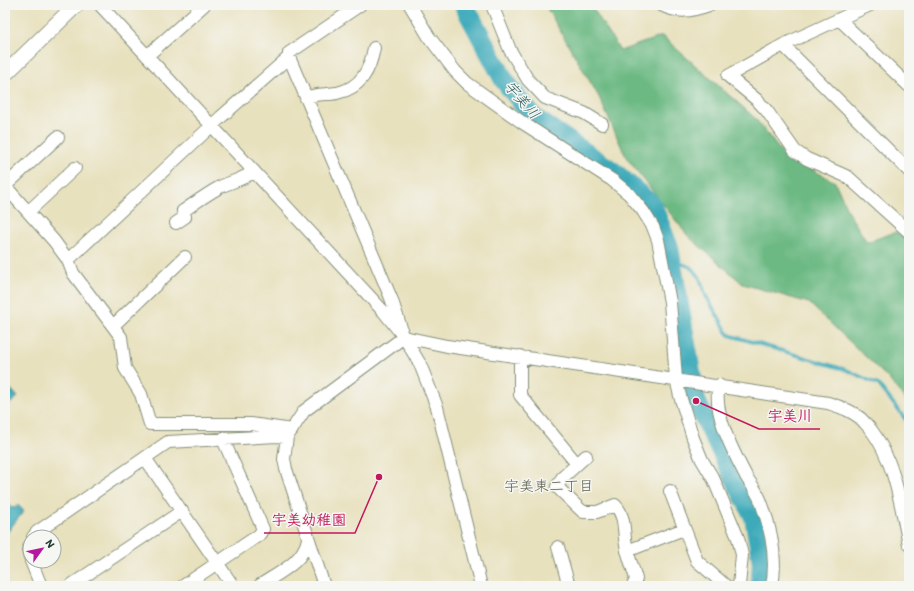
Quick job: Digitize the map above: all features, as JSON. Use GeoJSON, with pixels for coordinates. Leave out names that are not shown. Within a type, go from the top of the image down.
{"type":"FeatureCollection","features":[{"type":"Feature","properties":{"kind":"main road"},"geometry":{"type":"LineString","coordinates":[[5,74],[76,5]]}},
{"type":"Feature","properties":{"kind":"street"},"geometry":{"type":"LineString","coordinates":[[100,5],[384,312],[404,337],[420,364],[437,407],[481,586]]}},
{"type":"Feature","properties":{"kind":"street"},"geometry":{"type":"LineString","coordinates":[[147,56],[204,5]]}},
{"type":"Feature","properties":{"kind":"street"},"geometry":{"type":"LineString","coordinates":[[68,260],[289,57],[289,53],[360,5]]}},
{"type":"Feature","properties":{"kind":"street"},"geometry":{"type":"LineString","coordinates":[[410,5],[429,37],[454,71],[467,83],[523,123],[612,180],[629,194],[643,210],[653,227],[658,240],[670,302],[679,379],[693,438],[702,460],[714,480],[738,538],[742,555],[739,586]]}},
{"type":"Feature","properties":{"kind":"street"},"geometry":{"type":"LineString","coordinates":[[492,5],[510,50],[528,80],[545,98],[584,113],[602,124]]}},
{"type":"Feature","properties":{"kind":"street"},"geometry":{"type":"LineString","coordinates":[[661,5],[674,11],[694,10],[709,5]]}},
{"type":"Feature","properties":{"kind":"street"},"geometry":{"type":"LineString","coordinates":[[870,5],[783,45],[728,76],[757,100],[767,111],[794,151],[808,160],[848,177],[909,232]]}},
{"type":"Feature","properties":{"kind":"street"},"geometry":{"type":"LineString","coordinates":[[839,19],[909,86]]}},
{"type":"Feature","properties":{"kind":"street"},"geometry":{"type":"LineString","coordinates":[[783,45],[909,171]]}},
{"type":"Feature","properties":{"kind":"street"},"geometry":{"type":"LineString","coordinates":[[306,98],[313,95],[337,93],[359,83],[371,66],[374,48]]}},
{"type":"Feature","properties":{"kind":"street"},"geometry":{"type":"LineString","coordinates":[[289,57],[391,298],[404,337]]}},
{"type":"Feature","properties":{"kind":"street"},"geometry":{"type":"LineString","coordinates":[[58,137],[5,186],[54,241],[68,260],[74,272],[114,325],[121,337],[125,368],[141,394],[150,424],[251,424],[290,433]]}},
{"type":"Feature","properties":{"kind":"street"},"geometry":{"type":"LineString","coordinates":[[28,212],[75,168]]}},
{"type":"Feature","properties":{"kind":"street"},"geometry":{"type":"LineString","coordinates":[[176,223],[185,217],[183,211],[208,194],[222,186],[245,178],[254,171]]}},
{"type":"Feature","properties":{"kind":"street"},"geometry":{"type":"LineString","coordinates":[[114,325],[186,257]]}},
{"type":"Feature","properties":{"kind":"street"},"geometry":{"type":"LineString","coordinates":[[324,586],[284,460],[290,433],[304,411],[404,337],[447,346],[679,379],[828,403],[846,409],[865,422],[880,444],[896,482],[906,516],[909,545]]}},
{"type":"Feature","properties":{"kind":"street"},"geometry":{"type":"LineString","coordinates":[[520,356],[520,395],[577,464]]}},
{"type":"Feature","properties":{"kind":"street"},"geometry":{"type":"LineString","coordinates":[[717,385],[718,408],[725,429],[748,478],[761,500],[775,568],[772,586]]}},
{"type":"Feature","properties":{"kind":"street"},"geometry":{"type":"LineString","coordinates":[[41,529],[168,442],[290,433]]}},
{"type":"Feature","properties":{"kind":"street"},"geometry":{"type":"LineString","coordinates":[[183,586],[259,535],[263,529],[225,444],[224,438]]}},
{"type":"Feature","properties":{"kind":"street"},"geometry":{"type":"LineString","coordinates":[[586,456],[562,478],[557,487],[583,512],[597,512],[615,505],[622,516],[627,551],[636,579],[633,586]]}},
{"type":"Feature","properties":{"kind":"street"},"geometry":{"type":"LineString","coordinates":[[145,458],[233,586]]}},
{"type":"Feature","properties":{"kind":"street"},"geometry":{"type":"LineString","coordinates":[[670,491],[697,561],[726,586]]}},
{"type":"Feature","properties":{"kind":"street"},"geometry":{"type":"LineString","coordinates":[[70,586],[182,511]]}},
{"type":"Feature","properties":{"kind":"street"},"geometry":{"type":"LineString","coordinates":[[627,551],[684,529]]}},
{"type":"Feature","properties":{"kind":"street"},"geometry":{"type":"LineString","coordinates":[[259,586],[301,557],[306,549],[308,539]]}},
{"type":"Feature","properties":{"kind":"street"},"geometry":{"type":"LineString","coordinates":[[558,547],[569,586]]}},
{"type":"Feature","properties":{"kind":"street"},"geometry":{"type":"LineString","coordinates":[[34,569],[41,586]]}},
{"type":"Feature","properties":{"kind":"green space"},"geometry":{"type":"Polygon","coordinates":[[[545,5],[591,5],[620,51],[662,36],[755,118],[782,153],[835,182],[849,214],[867,242],[896,232],[909,241],[909,404],[887,377],[809,303],[743,284],[688,236],[626,157],[599,97],[545,5]]]}},
{"type":"Feature","properties":{"kind":"water"},"geometry":{"type":"Polygon","coordinates":[[[5,383],[18,397],[5,408],[5,383]]]}},
{"type":"Feature","properties":{"kind":"water"},"geometry":{"type":"Polygon","coordinates":[[[5,502],[13,508],[18,505],[24,511],[5,535],[5,502]]]}},
{"type":"Feature","properties":{"kind":"waterway","name":"宇美川"},"geometry":{"type":"LineString","coordinates":[[464,5],[504,80],[533,117],[614,172],[652,205],[669,248],[696,401],[754,517],[762,563],[760,586]]}},
{"type":"Feature","properties":{"kind":"waterway"},"geometry":{"type":"LineString","coordinates":[[671,259],[690,267],[699,276],[706,296],[729,335],[847,370],[879,385],[909,424]]}},
{"type":"Feature","properties":{"kind":"place","name":"宇美川"},"geometry":{"type":"Point","coordinates":[696,401]}},
{"type":"Feature","properties":{"kind":"place","name":"宇美幼稚園"},"geometry":{"type":"Point","coordinates":[379,477]}},
{"type":"Feature","properties":{"kind":"district","name":"宇美東二丁目"},"geometry":{"type":"Point","coordinates":[549,486]}}]}
